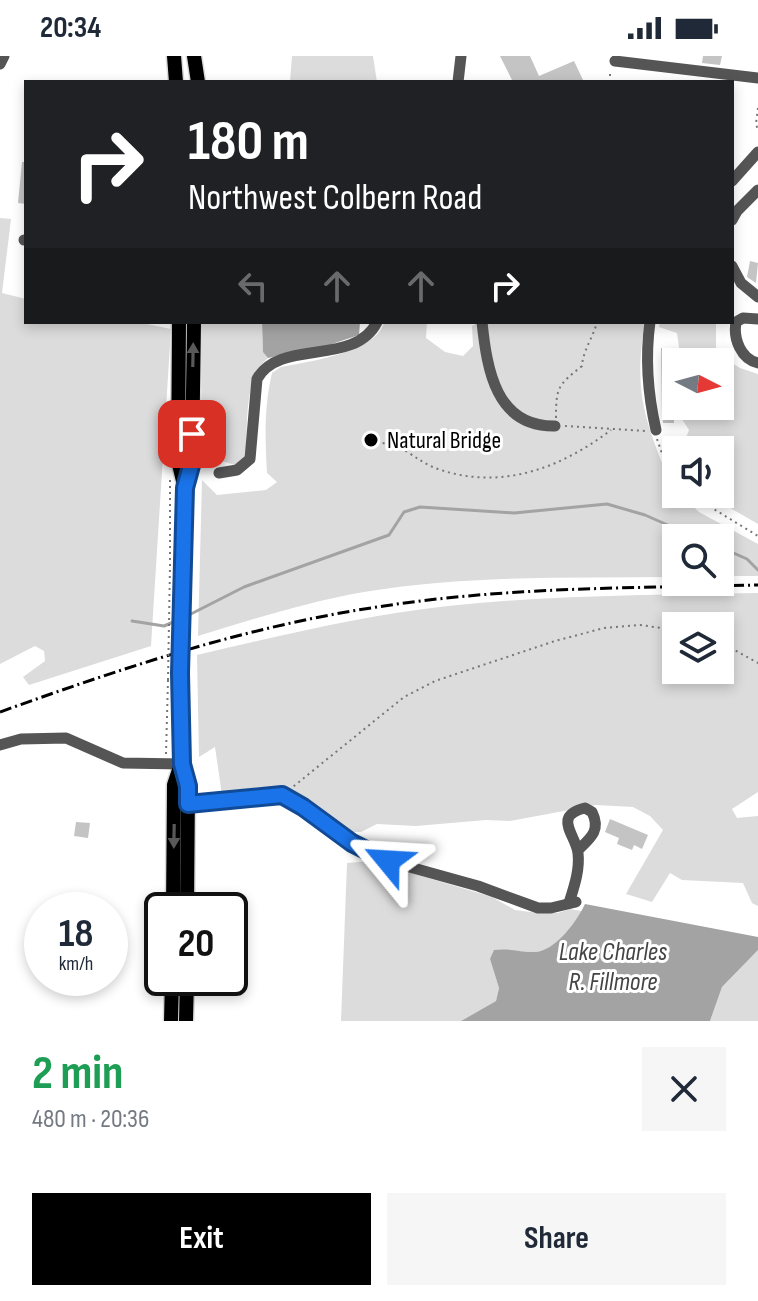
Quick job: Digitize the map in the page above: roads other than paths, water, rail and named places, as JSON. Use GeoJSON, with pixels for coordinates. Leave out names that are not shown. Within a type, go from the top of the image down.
{"type":"FeatureCollection","features":[{"type":"Feature","properties":{"kind":"main road"},"geometry":{"type":"LineString","coordinates":[[174,56],[176,80]]}},
{"type":"Feature","properties":{"kind":"main road"},"geometry":{"type":"LineString","coordinates":[[194,56],[198,80]]}},
{"type":"Feature","properties":{"kind":"main road"},"geometry":{"type":"LineString","coordinates":[[179,324],[178,460],[185,488]]}},
{"type":"Feature","properties":{"kind":"main road"},"geometry":{"type":"LineString","coordinates":[[187,892],[188,786],[182,764],[174,676],[176,566],[185,488],[192,462],[194,324]]}},
{"type":"Feature","properties":{"kind":"main road"},"geometry":{"type":"LineString","coordinates":[[173,892],[174,785],[182,764]]}},
{"type":"Feature","properties":{"kind":"main road"},"geometry":{"type":"LineString","coordinates":[[171,1021],[172,996]]}},
{"type":"Feature","properties":{"kind":"main road"},"geometry":{"type":"LineString","coordinates":[[186,1021],[187,996]]}},
{"type":"Feature","properties":{"kind":"street"},"geometry":{"type":"LineString","coordinates":[[0,64],[4,56]]}},
{"type":"Feature","properties":{"kind":"street"},"geometry":{"type":"LineString","coordinates":[[458,80],[461,56]]}},
{"type":"Feature","properties":{"kind":"street"},"geometry":{"type":"LineString","coordinates":[[615,61],[758,78]]}},
{"type":"Feature","properties":{"kind":"street"},"geometry":{"type":"LineString","coordinates":[[734,179],[758,152]]}},
{"type":"Feature","properties":{"kind":"street"},"geometry":{"type":"LineString","coordinates":[[734,216],[758,190]]}},
{"type":"Feature","properties":{"kind":"street"},"geometry":{"type":"LineString","coordinates":[[734,270],[741,283],[758,297]]}},
{"type":"Feature","properties":{"kind":"street"},"geometry":{"type":"LineString","coordinates":[[758,319],[743,318],[736,322],[735,331],[748,361],[758,363]]}},
{"type":"Feature","properties":{"kind":"street"},"geometry":{"type":"LineString","coordinates":[[219,473],[237,470],[250,459],[257,379],[262,369],[278,361],[348,345],[373,330],[376,324]]}},
{"type":"Feature","properties":{"kind":"street"},"geometry":{"type":"LineString","coordinates":[[482,324],[495,385],[503,403],[516,418],[555,426]]}},
{"type":"Feature","properties":{"kind":"street"},"geometry":{"type":"LineString","coordinates":[[650,324],[646,345],[648,379],[656,430]]}},
{"type":"Feature","properties":{"kind":"street"},"geometry":{"type":"LineString","coordinates":[[0,745],[21,739],[66,738],[123,763],[182,764]]}},
{"type":"Feature","properties":{"kind":"street"},"geometry":{"type":"LineString","coordinates":[[188,804],[282,795],[352,843],[388,861],[478,886],[538,908],[572,903],[578,850]]}},
{"type":"Feature","properties":{"kind":"water"},"geometry":{"type":"Polygon","coordinates":[[[262,324],[360,324],[359,335],[323,347],[268,358],[263,352],[262,324]]]}},
{"type":"Feature","properties":{"kind":"water","name":"Lake Charles R. Fillmore"},"geometry":{"type":"Polygon","coordinates":[[[585,904],[758,937],[758,950],[722,987],[710,1021],[461,1021],[496,1001],[499,988],[490,959],[494,950],[534,952],[550,947],[571,927],[585,904]]]}},
{"type":"Feature","properties":{"kind":"waterway"},"geometry":{"type":"LineString","coordinates":[[185,617],[244,587],[389,535],[404,512],[420,507],[514,513],[607,504],[665,524]]}},
{"type":"Feature","properties":{"kind":"waterway"},"geometry":{"type":"LineString","coordinates":[[734,553],[747,559],[758,570]]}},
{"type":"Feature","properties":{"kind":"waterway"},"geometry":{"type":"LineString","coordinates":[[132,621],[164,626],[178,620]]}},
{"type":"Feature","properties":{"kind":"railway"},"geometry":{"type":"LineString","coordinates":[[0,712],[189,649],[334,614],[477,595],[758,585]]}},
{"type":"Feature","properties":{"kind":"place","name":"Natural Bridge"},"geometry":{"type":"Point","coordinates":[371,440]}}]}
